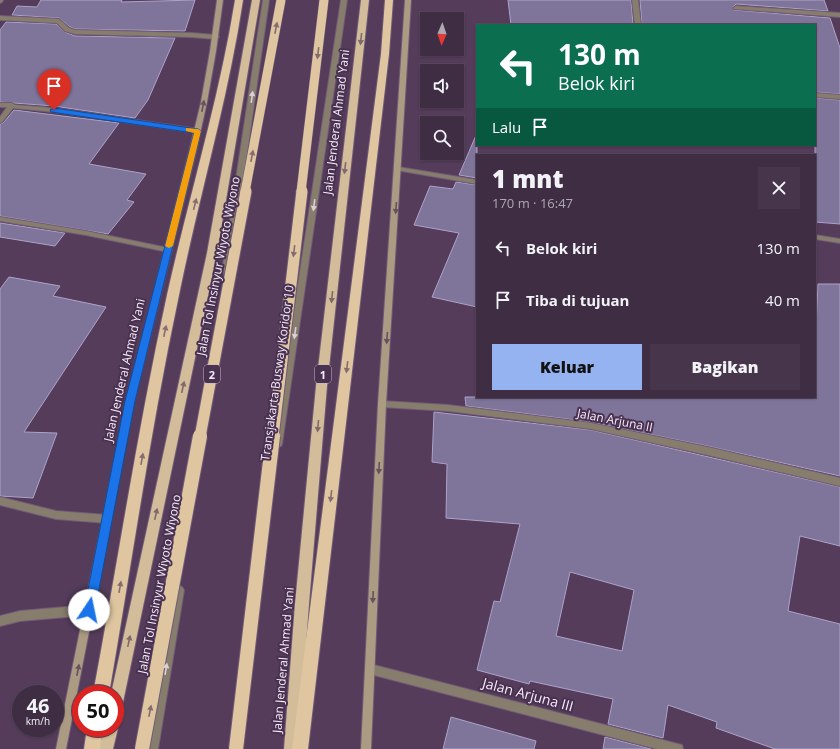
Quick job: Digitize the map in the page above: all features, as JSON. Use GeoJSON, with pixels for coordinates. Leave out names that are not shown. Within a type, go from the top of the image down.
{"type":"FeatureCollection","features":[{"type":"Feature","properties":{"kind":"highway"},"geometry":{"type":"LineString","coordinates":[[103,685],[159,358],[178,271],[215,126],[233,41],[239,0]]}},
{"type":"Feature","properties":{"kind":"highway"},"geometry":{"type":"LineString","coordinates":[[120,685],[212,253],[256,0]]}},
{"type":"Feature","properties":{"kind":"highway","name":"Jalan Tol Insinyur Wiyoto Wiyono"},"geometry":{"type":"LineString","coordinates":[[142,749],[281,0]]}},
{"type":"Feature","properties":{"kind":"highway"},"geometry":{"type":"LineString","coordinates":[[234,749],[324,0]]}},
{"type":"Feature","properties":{"kind":"highway","name":"Jalan Jenderal Ahmad Yani"},"geometry":{"type":"LineString","coordinates":[[291,749],[320,403],[345,168],[365,0]]}},
{"type":"Feature","properties":{"kind":"highway"},"geometry":{"type":"LineString","coordinates":[[300,749],[385,54],[388,0]]}},
{"type":"Feature","properties":{"kind":"highway"},"geometry":{"type":"LineString","coordinates":[[92,749],[94,737]]}},
{"type":"Feature","properties":{"kind":"highway"},"geometry":{"type":"LineString","coordinates":[[106,749],[109,737]]}},
{"type":"Feature","properties":{"kind":"main road","name":"Jalan Jenderal Ahmad Yani"},"geometry":{"type":"LineString","coordinates":[[62,749],[130,401],[198,131],[216,37],[220,0]]}},
{"type":"Feature","properties":{"kind":"main road"},"geometry":{"type":"LineString","coordinates":[[366,749],[382,404],[408,0]]}},
{"type":"Feature","properties":{"kind":"street"},"geometry":{"type":"LineString","coordinates":[[153,749],[171,639],[266,0]]}},
{"type":"Feature","properties":{"kind":"street","name":"Transjakarta Busway Koridor 10"},"geometry":{"type":"LineString","coordinates":[[234,749],[344,0]]}},
{"type":"Feature","properties":{"kind":"street"},"geometry":{"type":"LineString","coordinates":[[635,0],[638,24]]}},
{"type":"Feature","properties":{"kind":"street"},"geometry":{"type":"LineString","coordinates":[[736,8],[840,15]]}},
{"type":"Feature","properties":{"kind":"street"},"geometry":{"type":"LineString","coordinates":[[0,18],[59,21],[67,31],[75,32],[216,37]]}},
{"type":"Feature","properties":{"kind":"street"},"geometry":{"type":"LineString","coordinates":[[816,95],[840,97]]}},
{"type":"Feature","properties":{"kind":"street"},"geometry":{"type":"LineString","coordinates":[[0,104],[198,131]]}},
{"type":"Feature","properties":{"kind":"street"},"geometry":{"type":"LineString","coordinates":[[0,121],[12,105]]}},
{"type":"Feature","properties":{"kind":"street"},"geometry":{"type":"LineString","coordinates":[[398,169],[476,182]]}},
{"type":"Feature","properties":{"kind":"street"},"geometry":{"type":"LineString","coordinates":[[0,219],[86,233],[168,250]]}},
{"type":"Feature","properties":{"kind":"street"},"geometry":{"type":"LineString","coordinates":[[816,237],[840,241]]}},
{"type":"Feature","properties":{"kind":"street","name":"Jalan Arjuna II"},"geometry":{"type":"LineString","coordinates":[[382,404],[495,412],[591,426],[840,482]]}},
{"type":"Feature","properties":{"kind":"street"},"geometry":{"type":"LineString","coordinates":[[0,501],[56,515],[107,519]]}},
{"type":"Feature","properties":{"kind":"street"},"geometry":{"type":"LineString","coordinates":[[0,621],[20,616],[89,610]]}},
{"type":"Feature","properties":{"kind":"street","name":"Jalan Arjuna III"},"geometry":{"type":"LineString","coordinates":[[370,669],[477,695],[678,749]]}},
{"type":"Feature","properties":{"kind":"building"},"geometry":{"type":"Polygon","coordinates":[[[41,0],[122,0],[121,2],[195,0],[185,31],[75,29],[59,18],[12,15],[17,6],[37,7],[41,0]]]}},
{"type":"Feature","properties":{"kind":"building"},"geometry":{"type":"Polygon","coordinates":[[[508,0],[631,0],[633,24],[511,24],[508,0]]]}},
{"type":"Feature","properties":{"kind":"building"},"geometry":{"type":"Polygon","coordinates":[[[640,0],[824,0],[828,11],[736,4],[732,8],[734,10],[830,18],[840,48],[840,94],[816,92],[816,24],[642,24],[640,0]]]}},
{"type":"Feature","properties":{"kind":"building"},"geometry":{"type":"Polygon","coordinates":[[[6,22],[56,24],[65,32],[75,36],[175,38],[148,100],[135,118],[54,106],[0,102],[0,30],[6,22]]]}},
{"type":"Feature","properties":{"kind":"building"},"geometry":{"type":"Polygon","coordinates":[[[816,98],[840,100],[840,224],[816,222],[816,98]]]}},
{"type":"Feature","properties":{"kind":"building"},"geometry":{"type":"Polygon","coordinates":[[[14,110],[119,123],[89,164],[146,174],[127,200],[134,202],[108,234],[0,216],[0,124],[3,123],[14,110]]]}},
{"type":"Feature","properties":{"kind":"building"},"geometry":{"type":"Polygon","coordinates":[[[476,135],[476,178],[459,175],[476,135]]]}},
{"type":"Feature","properties":{"kind":"building"},"geometry":{"type":"Polygon","coordinates":[[[456,182],[476,185],[476,307],[432,297],[459,233],[414,225],[430,186],[453,189],[456,182]]]}},
{"type":"Feature","properties":{"kind":"building"},"geometry":{"type":"Polygon","coordinates":[[[0,223],[65,233],[55,246],[0,237],[0,223]]]}},
{"type":"Feature","properties":{"kind":"building"},"geometry":{"type":"Polygon","coordinates":[[[9,277],[60,286],[53,296],[106,307],[24,432],[57,433],[33,498],[0,496],[0,289],[9,277]]]}},
{"type":"Feature","properties":{"kind":"building"},"geometry":{"type":"Polygon","coordinates":[[[818,284],[840,284],[840,476],[712,447],[591,422],[466,406],[465,397],[816,398],[816,329],[818,284]]]}},
{"type":"Feature","properties":{"kind":"building"},"geometry":{"type":"Polygon","coordinates":[[[434,412],[591,430],[840,487],[840,546],[800,536],[788,611],[840,624],[840,749],[775,749],[716,728],[717,722],[668,705],[663,738],[608,724],[613,699],[530,681],[529,684],[477,670],[494,601],[500,602],[520,524],[446,518],[447,464],[432,462],[434,412]],[[570,572],[556,636],[622,651],[634,590],[570,572]]]}},
{"type":"Feature","properties":{"kind":"building"},"geometry":{"type":"Polygon","coordinates":[[[451,717],[536,741],[534,749],[443,749],[451,717]]]}},
{"type":"Feature","properties":{"kind":"building"},"geometry":{"type":"Polygon","coordinates":[[[605,737],[651,749],[603,749],[605,737]]]}},
{"type":"Feature","properties":{"kind":"slow traffic"},"geometry":{"type":"LineString","coordinates":[[169,246],[198,131],[189,130]]}},
{"type":"Feature","properties":{"kind":"route"},"geometry":{"type":"LineString","coordinates":[[54,110],[198,131],[130,401],[89,610]]}}]}
